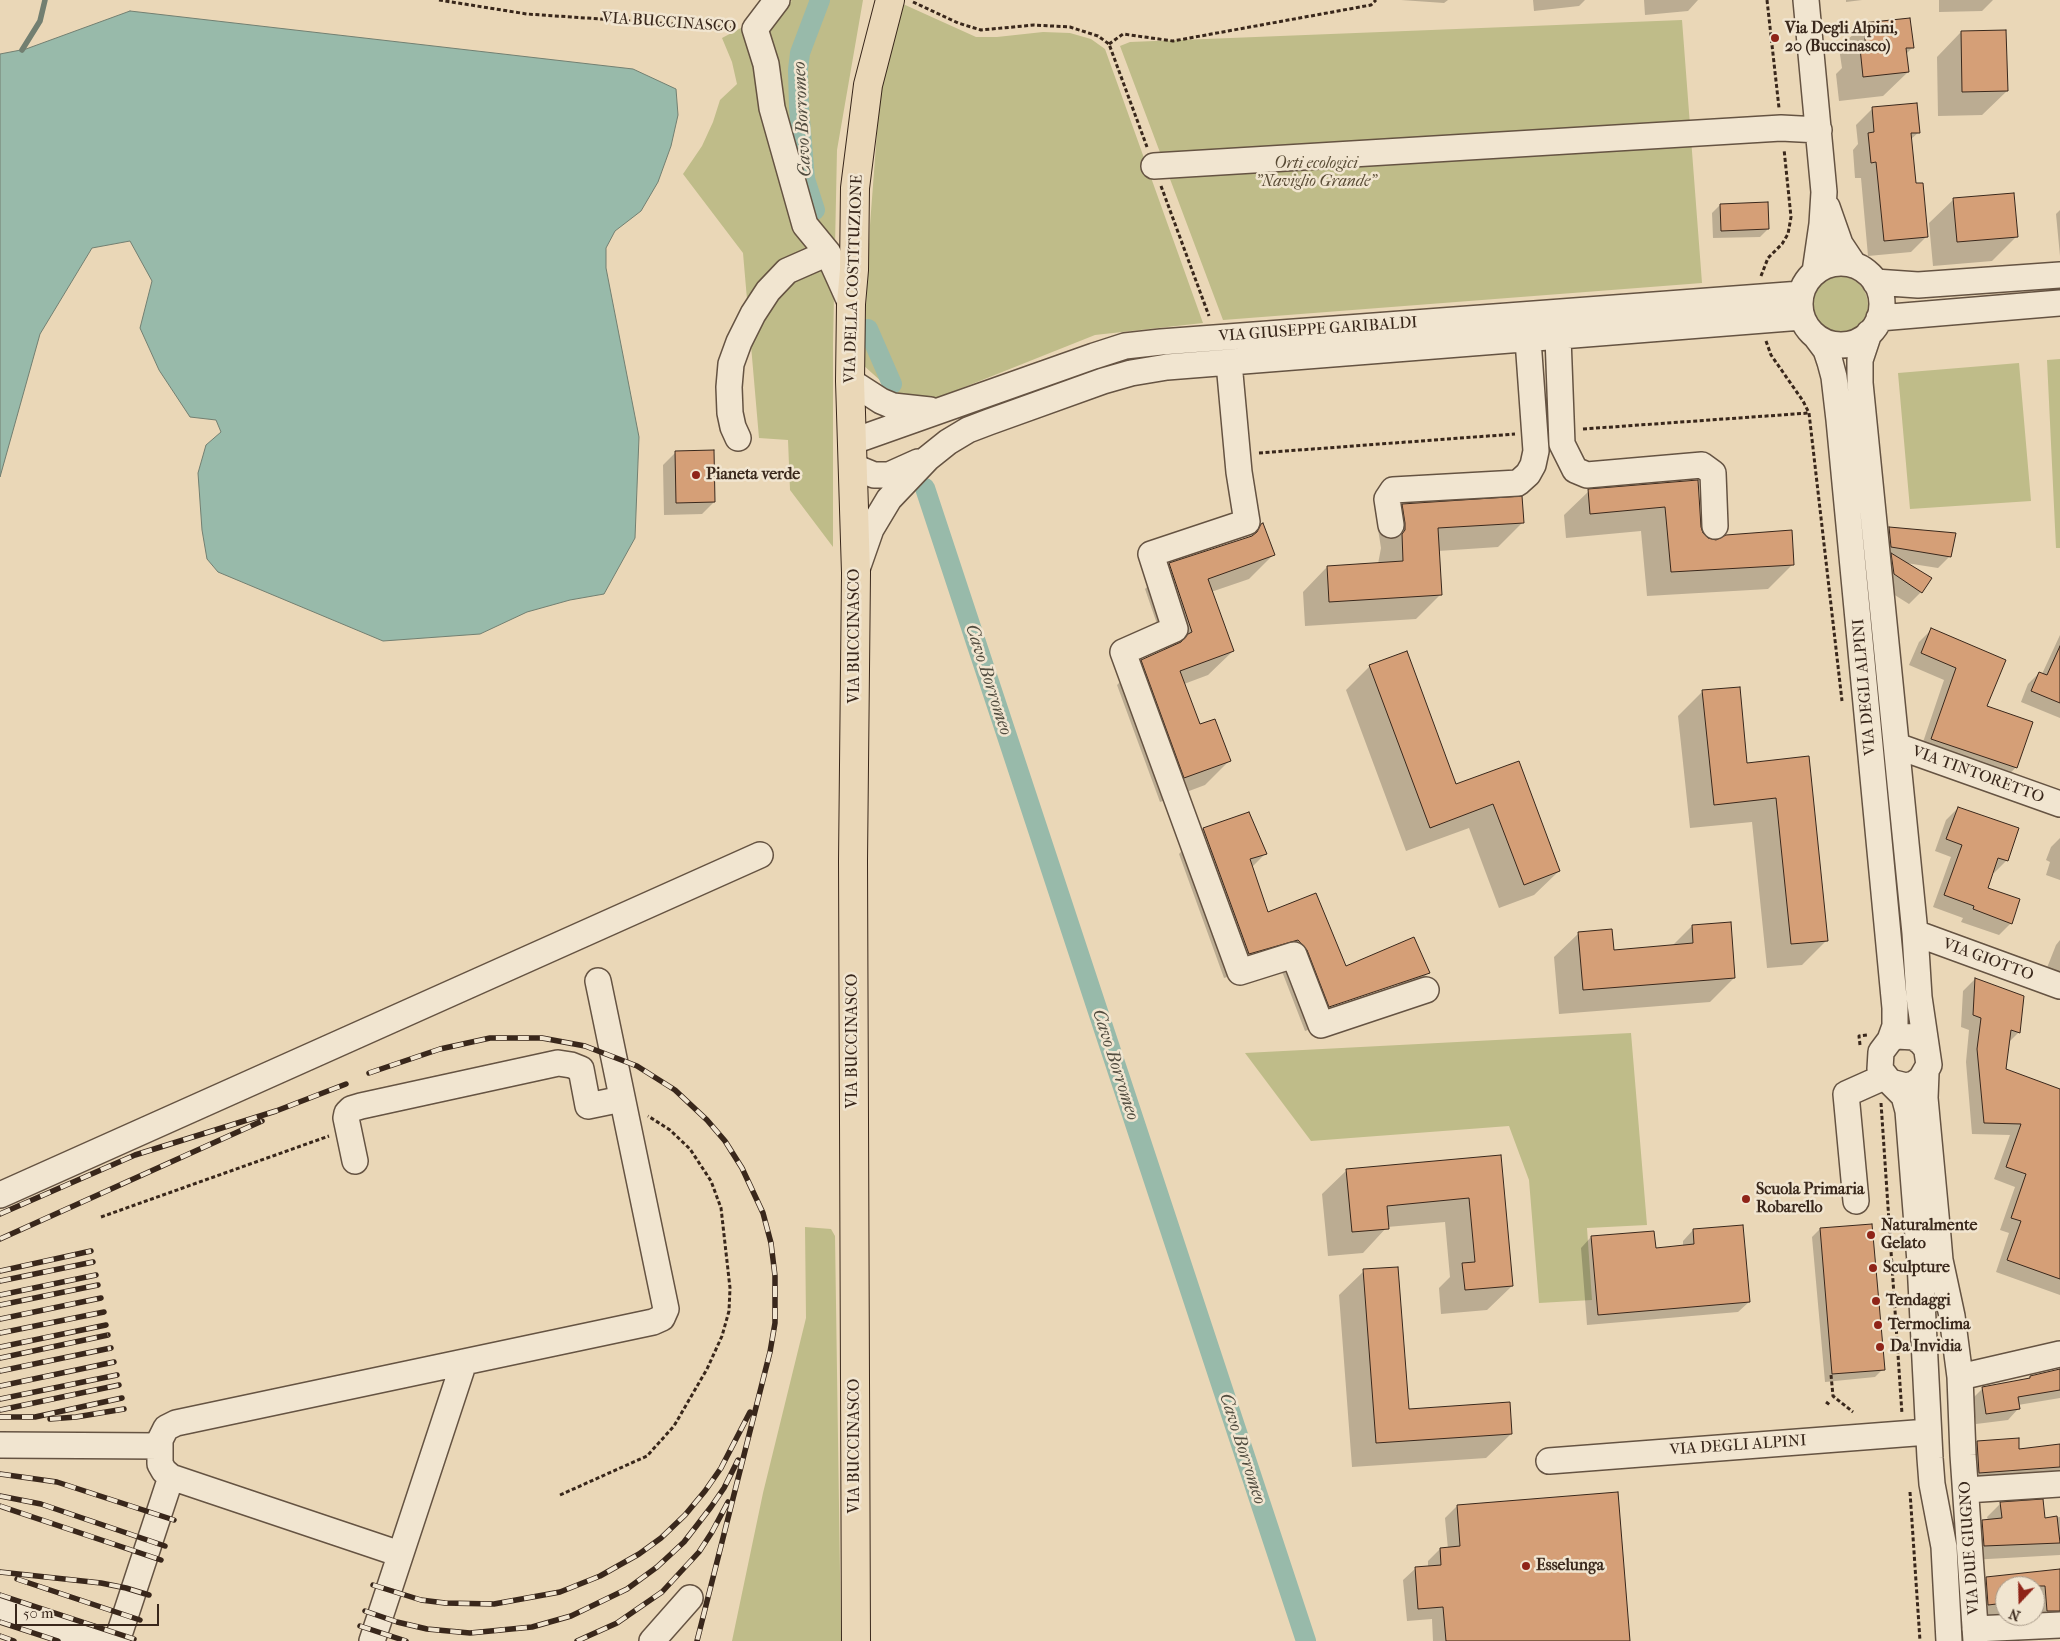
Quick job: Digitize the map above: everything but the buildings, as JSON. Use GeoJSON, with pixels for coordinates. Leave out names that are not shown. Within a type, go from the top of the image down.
{"type":"FeatureCollection","features":[{"type":"Feature","properties":{"kind":"main road","name":"VIA DELLA COSTITUZIONE"},"geometry":{"type":"LineString","coordinates":[[852,454],[850,381],[855,188],[868,85],[890,0]]}},
{"type":"Feature","properties":{"kind":"main road","name":"VIA BUCCINASCO"},"geometry":{"type":"LineString","coordinates":[[852,454],[856,573],[853,881],[856,1641]]}},
{"type":"Feature","properties":{"kind":"street"},"geometry":{"type":"LineString","coordinates":[[755,29],[777,0]]}},
{"type":"Feature","properties":{"kind":"street"},"geometry":{"type":"LineString","coordinates":[[1806,0],[1824,192],[1822,224],[1815,272]]}},
{"type":"Feature","properties":{"kind":"street","name":"VIA BUCCINASCO"},"geometry":{"type":"LineString","coordinates":[[755,29],[766,64],[772,109],[802,216],[809,231],[828,253],[851,304]]}},
{"type":"Feature","properties":{"kind":"street"},"geometry":{"type":"LineString","coordinates":[[1154,166],[1782,128],[1819,130]]}},
{"type":"Feature","properties":{"kind":"street"},"geometry":{"type":"LineString","coordinates":[[1824,192],[1836,235],[1854,265]]}},
{"type":"Feature","properties":{"kind":"street"},"geometry":{"type":"LineString","coordinates":[[738,438],[730,413],[729,387],[731,364],[739,342],[753,314],[768,291],[788,271],[828,253]]}},
{"type":"Feature","properties":{"kind":"street"},"geometry":{"type":"LineString","coordinates":[[2060,303],[1874,326],[1855,342],[1842,345],[1829,343],[1817,338],[1808,328],[1801,305],[1806,282],[1815,272],[1833,264],[1854,265],[1866,272],[1875,282],[1881,300],[1874,326],[1861,354],[1860,383],[1915,933],[1919,997],[1929,1065],[1926,1073],[1925,1098],[1938,1237],[1960,1376],[2060,1354]]}},
{"type":"Feature","properties":{"kind":"street"},"geometry":{"type":"LineString","coordinates":[[1875,282],[1918,285],[2060,275]]}},
{"type":"Feature","properties":{"kind":"street","name":"VIA GIUSEPPE GARIBALDI"},"geometry":{"type":"LineString","coordinates":[[928,458],[968,430],[1103,381],[1131,373],[1166,367],[1558,337],[1801,305]]}},
{"type":"Feature","properties":{"kind":"street","name":"VIA GIUSEPPE GARIBALDI"},"geometry":{"type":"LineString","coordinates":[[852,454],[938,411],[1125,346],[1218,338],[1760,309]]}},
{"type":"Feature","properties":{"kind":"street"},"geometry":{"type":"LineString","coordinates":[[1558,337],[1562,444],[1575,470],[1587,475],[1702,465],[1713,473],[1715,526]]}},
{"type":"Feature","properties":{"kind":"street","name":"VIA DEGLI ALPINI"},"geometry":{"type":"LineString","coordinates":[[1817,338],[1826,350],[1830,362],[1839,420],[1895,1008],[1895,1026],[1881,1038]]}},
{"type":"Feature","properties":{"kind":"street"},"geometry":{"type":"LineString","coordinates":[[1391,525],[1387,499],[1393,490],[1518,483],[1528,474],[1533,465],[1536,450],[1528,340]]}},
{"type":"Feature","properties":{"kind":"street"},"geometry":{"type":"LineString","coordinates":[[1229,363],[1239,472],[1248,522],[1151,554],[1175,629],[1123,652],[1240,972],[1294,955],[1322,1025],[1426,990]]}},
{"type":"Feature","properties":{"kind":"street"},"geometry":{"type":"LineString","coordinates":[[850,381],[881,401],[893,406],[938,411]]}},
{"type":"Feature","properties":{"kind":"street"},"geometry":{"type":"LineString","coordinates":[[852,454],[874,475],[889,475],[928,458]]}},
{"type":"Feature","properties":{"kind":"street"},"geometry":{"type":"LineString","coordinates":[[856,573],[871,529],[889,499],[928,458]]}},
{"type":"Feature","properties":{"kind":"street","name":"VIA TINTORETTO"},"geometry":{"type":"LineString","coordinates":[[1897,746],[2060,804]]}},
{"type":"Feature","properties":{"kind":"street"},"geometry":{"type":"LineString","coordinates":[[0,1195],[760,855]]}},
{"type":"Feature","properties":{"kind":"street","name":"VIA GIOTTO"},"geometry":{"type":"LineString","coordinates":[[1915,933],[2060,986]]}},
{"type":"Feature","properties":{"kind":"street"},"geometry":{"type":"LineString","coordinates":[[400,1554],[171,1477],[160,1464],[160,1446],[166,1428],[176,1423],[654,1322],[664,1315],[666,1309],[598,981]]}},
{"type":"Feature","properties":{"kind":"street"},"geometry":{"type":"LineString","coordinates":[[1881,1081],[1879,1061],[1881,1038],[1905,1035],[1914,1037],[1926,1048]]}},
{"type":"Feature","properties":{"kind":"street"},"geometry":{"type":"LineString","coordinates":[[355,1161],[346,1118],[347,1113],[351,1109],[558,1063],[581,1069],[588,1106],[622,1099]]}},
{"type":"Feature","properties":{"kind":"street"},"geometry":{"type":"LineString","coordinates":[[1856,1201],[1846,1094],[1881,1081],[1898,1085],[1914,1084],[1926,1073]]}},
{"type":"Feature","properties":{"kind":"street"},"geometry":{"type":"LineString","coordinates":[[1881,1081],[1904,1096],[1908,1111],[1920,1262],[1928,1432]]}},
{"type":"Feature","properties":{"kind":"street"},"geometry":{"type":"LineString","coordinates":[[372,1641],[464,1362]]}},
{"type":"Feature","properties":{"kind":"street","name":"VIA DUE GIUGNO"},"geometry":{"type":"LineString","coordinates":[[1960,1376],[1963,1455],[1976,1635]]}},
{"type":"Feature","properties":{"kind":"street","name":"VIA DEGLI ALPINI"},"geometry":{"type":"LineString","coordinates":[[1548,1461],[1928,1432]]}},
{"type":"Feature","properties":{"kind":"street","name":"VIA DUE GIUGNO"},"geometry":{"type":"LineString","coordinates":[[1928,1432],[1932,1484],[1944,1546],[1949,1641]]}},
{"type":"Feature","properties":{"kind":"street"},"geometry":{"type":"LineString","coordinates":[[0,1445],[160,1446]]}},
{"type":"Feature","properties":{"kind":"street"},"geometry":{"type":"LineString","coordinates":[[118,1641],[171,1477]]}},
{"type":"Feature","properties":{"kind":"street"},"geometry":{"type":"LineString","coordinates":[[1966,1490],[2060,1484]]}},
{"type":"Feature","properties":{"kind":"street"},"geometry":{"type":"LineString","coordinates":[[652,1641],[690,1598]]}},
{"type":"Feature","properties":{"kind":"street"},"geometry":{"type":"LineString","coordinates":[[0,1608],[99,1641]]}},
{"type":"Feature","properties":{"kind":"street"},"geometry":{"type":"LineString","coordinates":[[1976,1635],[2060,1624]]}},
{"type":"Feature","properties":{"kind":"path","name":"VIA BUCCINASCO"},"geometry":{"type":"LineString","coordinates":[[439,0],[527,14],[755,29]]}},
{"type":"Feature","properties":{"kind":"path"},"geometry":{"type":"LineString","coordinates":[[908,0],[958,23],[981,30],[1034,26],[1070,27],[1098,36],[1109,44],[1208,316],[1218,338]]}},
{"type":"Feature","properties":{"kind":"path"},"geometry":{"type":"LineString","coordinates":[[1109,44],[1123,34],[1173,41],[1371,5],[1376,0]]}},
{"type":"Feature","properties":{"kind":"path"},"geometry":{"type":"LineString","coordinates":[[1767,0],[1791,217],[1788,234],[1782,244],[1768,258],[1762,271],[1760,309],[1770,355],[1803,401],[1809,413],[1843,710]]}},
{"type":"Feature","properties":{"kind":"path"},"geometry":{"type":"LineString","coordinates":[[1860,1048],[1860,1036],[1881,1038]]}},
{"type":"Feature","properties":{"kind":"path"},"geometry":{"type":"LineString","coordinates":[[1881,1081],[1904,1434]]}},
{"type":"Feature","properties":{"kind":"path"},"geometry":{"type":"LineString","coordinates":[[100,1217],[348,1129]]}},
{"type":"Feature","properties":{"kind":"path"},"geometry":{"type":"LineString","coordinates":[[1831,1374],[1833,1396],[1852,1412]]}},
{"type":"Feature","properties":{"kind":"path"},"geometry":{"type":"LineString","coordinates":[[1826,1402],[1830,1405]]}},
{"type":"Feature","properties":{"kind":"path"},"geometry":{"type":"LineString","coordinates":[[1909,1483],[1920,1641]]}},
{"type":"Feature","properties":{"kind":"green space"},"geometry":{"type":"Polygon","coordinates":[[[779,0],[863,0],[837,150],[833,344],[833,547],[790,490],[788,440],[759,438],[743,253],[683,174],[702,146],[720,100],[737,84],[732,62],[722,38],[792,1],[779,0]]]}},
{"type":"Feature","properties":{"kind":"green space"},"geometry":{"type":"Polygon","coordinates":[[[903,4],[976,37],[997,37],[1043,32],[1070,33],[1091,39],[1105,49],[1203,323],[1095,335],[927,402],[892,391],[863,365],[870,225],[880,92],[903,4]]]}},
{"type":"Feature","properties":{"kind":"green space","name":"Orti ecologici \"Naviglio Grande\""},"geometry":{"type":"Polygon","coordinates":[[[1682,20],[1702,283],[1223,320],[1120,46],[1130,42],[1682,20]]]}},
{"type":"Feature","properties":{"kind":"green space"},"geometry":{"type":"Polygon","coordinates":[[[1833,276],[1845,276],[1860,284],[1868,299],[1868,311],[1860,326],[1845,334],[1833,334],[1818,326],[1810,311],[1810,299],[1818,284],[1833,276]]]}},
{"type":"Feature","properties":{"kind":"green space"},"geometry":{"type":"Polygon","coordinates":[[[2060,359],[2060,548],[2056,548],[2047,360],[2060,359]]]}},
{"type":"Feature","properties":{"kind":"green space"},"geometry":{"type":"Polygon","coordinates":[[[2019,363],[2031,501],[1910,509],[1898,373],[2019,363]]]}},
{"type":"Feature","properties":{"kind":"green space"},"geometry":{"type":"Polygon","coordinates":[[[1631,1033],[1647,1225],[1587,1228],[1592,1300],[1539,1303],[1529,1180],[1509,1126],[1311,1141],[1245,1053],[1631,1033]]]}},
{"type":"Feature","properties":{"kind":"green space"},"geometry":{"type":"Polygon","coordinates":[[[805,1227],[831,1229],[835,1236],[841,1641],[732,1641],[763,1493],[806,1318],[805,1227]]]}},
{"type":"Feature","properties":{"kind":"shaded area"},"geometry":{"type":"Polygon","coordinates":[[[130,11],[633,69],[676,89],[678,115],[671,146],[658,182],[641,211],[615,231],[606,248],[606,268],[639,437],[635,538],[604,594],[570,600],[527,612],[480,634],[383,641],[218,572],[207,559],[202,530],[198,473],[206,445],[221,432],[216,420],[190,417],[159,370],[140,328],[152,281],[130,241],[92,248],[40,334],[0,477],[0,54],[26,49],[130,11]]]}},
{"type":"Feature","properties":{"kind":"waterway"},"geometry":{"type":"LineString","coordinates":[[22,50],[40,21],[45,0]]}},
{"type":"Feature","properties":{"kind":"waterway","name":"Cavo Borromeo"},"geometry":{"type":"LineString","coordinates":[[815,210],[805,179],[798,70],[800,53],[820,0]]}},
{"type":"Feature","properties":{"kind":"waterway","name":"Cavo Borromeo"},"geometry":{"type":"LineString","coordinates":[[868,329],[892,384]]}},
{"type":"Feature","properties":{"kind":"waterway","name":"Cavo Borromeo"},"geometry":{"type":"LineString","coordinates":[[925,488],[1306,1641]]}},
{"type":"Feature","properties":{"kind":"railway"},"geometry":{"type":"LineString","coordinates":[[369,1073],[440,1049],[490,1038],[542,1038],[585,1046],[637,1066],[675,1090],[707,1120],[725,1141],[742,1168],[763,1213],[771,1243],[775,1276],[775,1323],[770,1352],[697,1641]]}},
{"type":"Feature","properties":{"kind":"railway"},"geometry":{"type":"LineString","coordinates":[[0,1214],[135,1155],[276,1111],[346,1084]]}},
{"type":"Feature","properties":{"kind":"railway"},"geometry":{"type":"LineString","coordinates":[[0,1239],[262,1121]]}},
{"type":"Feature","properties":{"kind":"railway"},"geometry":{"type":"LineString","coordinates":[[0,1271],[91,1251]]}},
{"type":"Feature","properties":{"kind":"railway"},"geometry":{"type":"LineString","coordinates":[[0,1281],[93,1262]]}},
{"type":"Feature","properties":{"kind":"railway"},"geometry":{"type":"LineString","coordinates":[[0,1295],[96,1275]]}},
{"type":"Feature","properties":{"kind":"railway"},"geometry":{"type":"LineString","coordinates":[[0,1305],[98,1285]]}},
{"type":"Feature","properties":{"kind":"railway"},"geometry":{"type":"LineString","coordinates":[[0,1319],[101,1298]]}},
{"type":"Feature","properties":{"kind":"railway"},"geometry":{"type":"LineString","coordinates":[[0,1333],[104,1312]]}},
{"type":"Feature","properties":{"kind":"railway"},"geometry":{"type":"LineString","coordinates":[[0,1347],[106,1325]]}},
{"type":"Feature","properties":{"kind":"railway"},"geometry":{"type":"LineString","coordinates":[[0,1358],[108,1335]]}},
{"type":"Feature","properties":{"kind":"railway"},"geometry":{"type":"LineString","coordinates":[[0,1371],[111,1348]]}},
{"type":"Feature","properties":{"kind":"railway"},"geometry":{"type":"LineString","coordinates":[[0,1386],[114,1362]]}},
{"type":"Feature","properties":{"kind":"railway"},"geometry":{"type":"LineString","coordinates":[[0,1399],[117,1375]]}},
{"type":"Feature","properties":{"kind":"railway"},"geometry":{"type":"LineString","coordinates":[[0,1410],[119,1385]]}},
{"type":"Feature","properties":{"kind":"railway"},"geometry":{"type":"LineString","coordinates":[[0,1417],[35,1417],[122,1398]]}},
{"type":"Feature","properties":{"kind":"railway"},"geometry":{"type":"LineString","coordinates":[[50,1419],[124,1409]]}},
{"type":"Feature","properties":{"kind":"railway"},"geometry":{"type":"LineString","coordinates":[[373,1585],[421,1600],[445,1603],[494,1604],[560,1592],[600,1576],[639,1554],[661,1538],[685,1515],[721,1468],[750,1412]]}},
{"type":"Feature","properties":{"kind":"railway"},"geometry":{"type":"LineString","coordinates":[[365,1611],[397,1622],[427,1629],[470,1633],[532,1627],[571,1616],[627,1589],[657,1567],[684,1542],[724,1488],[738,1460]]}},
{"type":"Feature","properties":{"kind":"railway"},"geometry":{"type":"LineString","coordinates":[[0,1474],[57,1482],[174,1520]]}},
{"type":"Feature","properties":{"kind":"railway"},"geometry":{"type":"LineString","coordinates":[[0,1496],[41,1504],[165,1546]]}},
{"type":"Feature","properties":{"kind":"railway"},"geometry":{"type":"LineString","coordinates":[[577,1641],[617,1623],[662,1592],[699,1552],[728,1502]]}},
{"type":"Feature","properties":{"kind":"railway"},"geometry":{"type":"LineString","coordinates":[[0,1506],[161,1560]]}},
{"type":"Feature","properties":{"kind":"railway"},"geometry":{"type":"LineString","coordinates":[[0,1572],[101,1583],[149,1595]]}},
{"type":"Feature","properties":{"kind":"railway"},"geometry":{"type":"LineString","coordinates":[[17,1579],[140,1620]]}},
{"type":"Feature","properties":{"kind":"railway"},"geometry":{"type":"LineString","coordinates":[[0,1595],[134,1639]]}},
{"type":"Feature","properties":{"kind":"railway"},"geometry":{"type":"LineString","coordinates":[[0,1622],[58,1641]]}},
{"type":"Feature","properties":{"kind":"railway"},"geometry":{"type":"LineString","coordinates":[[360,1626],[406,1641]]}},
{"type":"Feature","properties":{"kind":"railway"},"geometry":{"type":"LineString","coordinates":[[0,1636],[14,1641]]}},
{"type":"Feature","properties":{"kind":"place","name":"Via Degli Alpini, 20 (Buccinasco)"},"geometry":{"type":"Point","coordinates":[1775,38]}},
{"type":"Feature","properties":{"kind":"place","name":"Pianeta verde"},"geometry":{"type":"Point","coordinates":[696,475]}},
{"type":"Feature","properties":{"kind":"place","name":"Scuola Primaria Robarello"},"geometry":{"type":"Point","coordinates":[1746,1199]}},
{"type":"Feature","properties":{"kind":"place","name":"Naturalmente Gelato"},"geometry":{"type":"Point","coordinates":[1871,1235]}},
{"type":"Feature","properties":{"kind":"place","name":"Sculpture"},"geometry":{"type":"Point","coordinates":[1873,1268]}},
{"type":"Feature","properties":{"kind":"place","name":"Tendaggi"},"geometry":{"type":"Point","coordinates":[1876,1301]}},
{"type":"Feature","properties":{"kind":"place","name":"Termoclima"},"geometry":{"type":"Point","coordinates":[1878,1325]}},
{"type":"Feature","properties":{"kind":"place","name":"Da Invidia"},"geometry":{"type":"Point","coordinates":[1880,1347]}},
{"type":"Feature","properties":{"kind":"place","name":"Esselunga"},"geometry":{"type":"Point","coordinates":[1526,1566]}}]}
